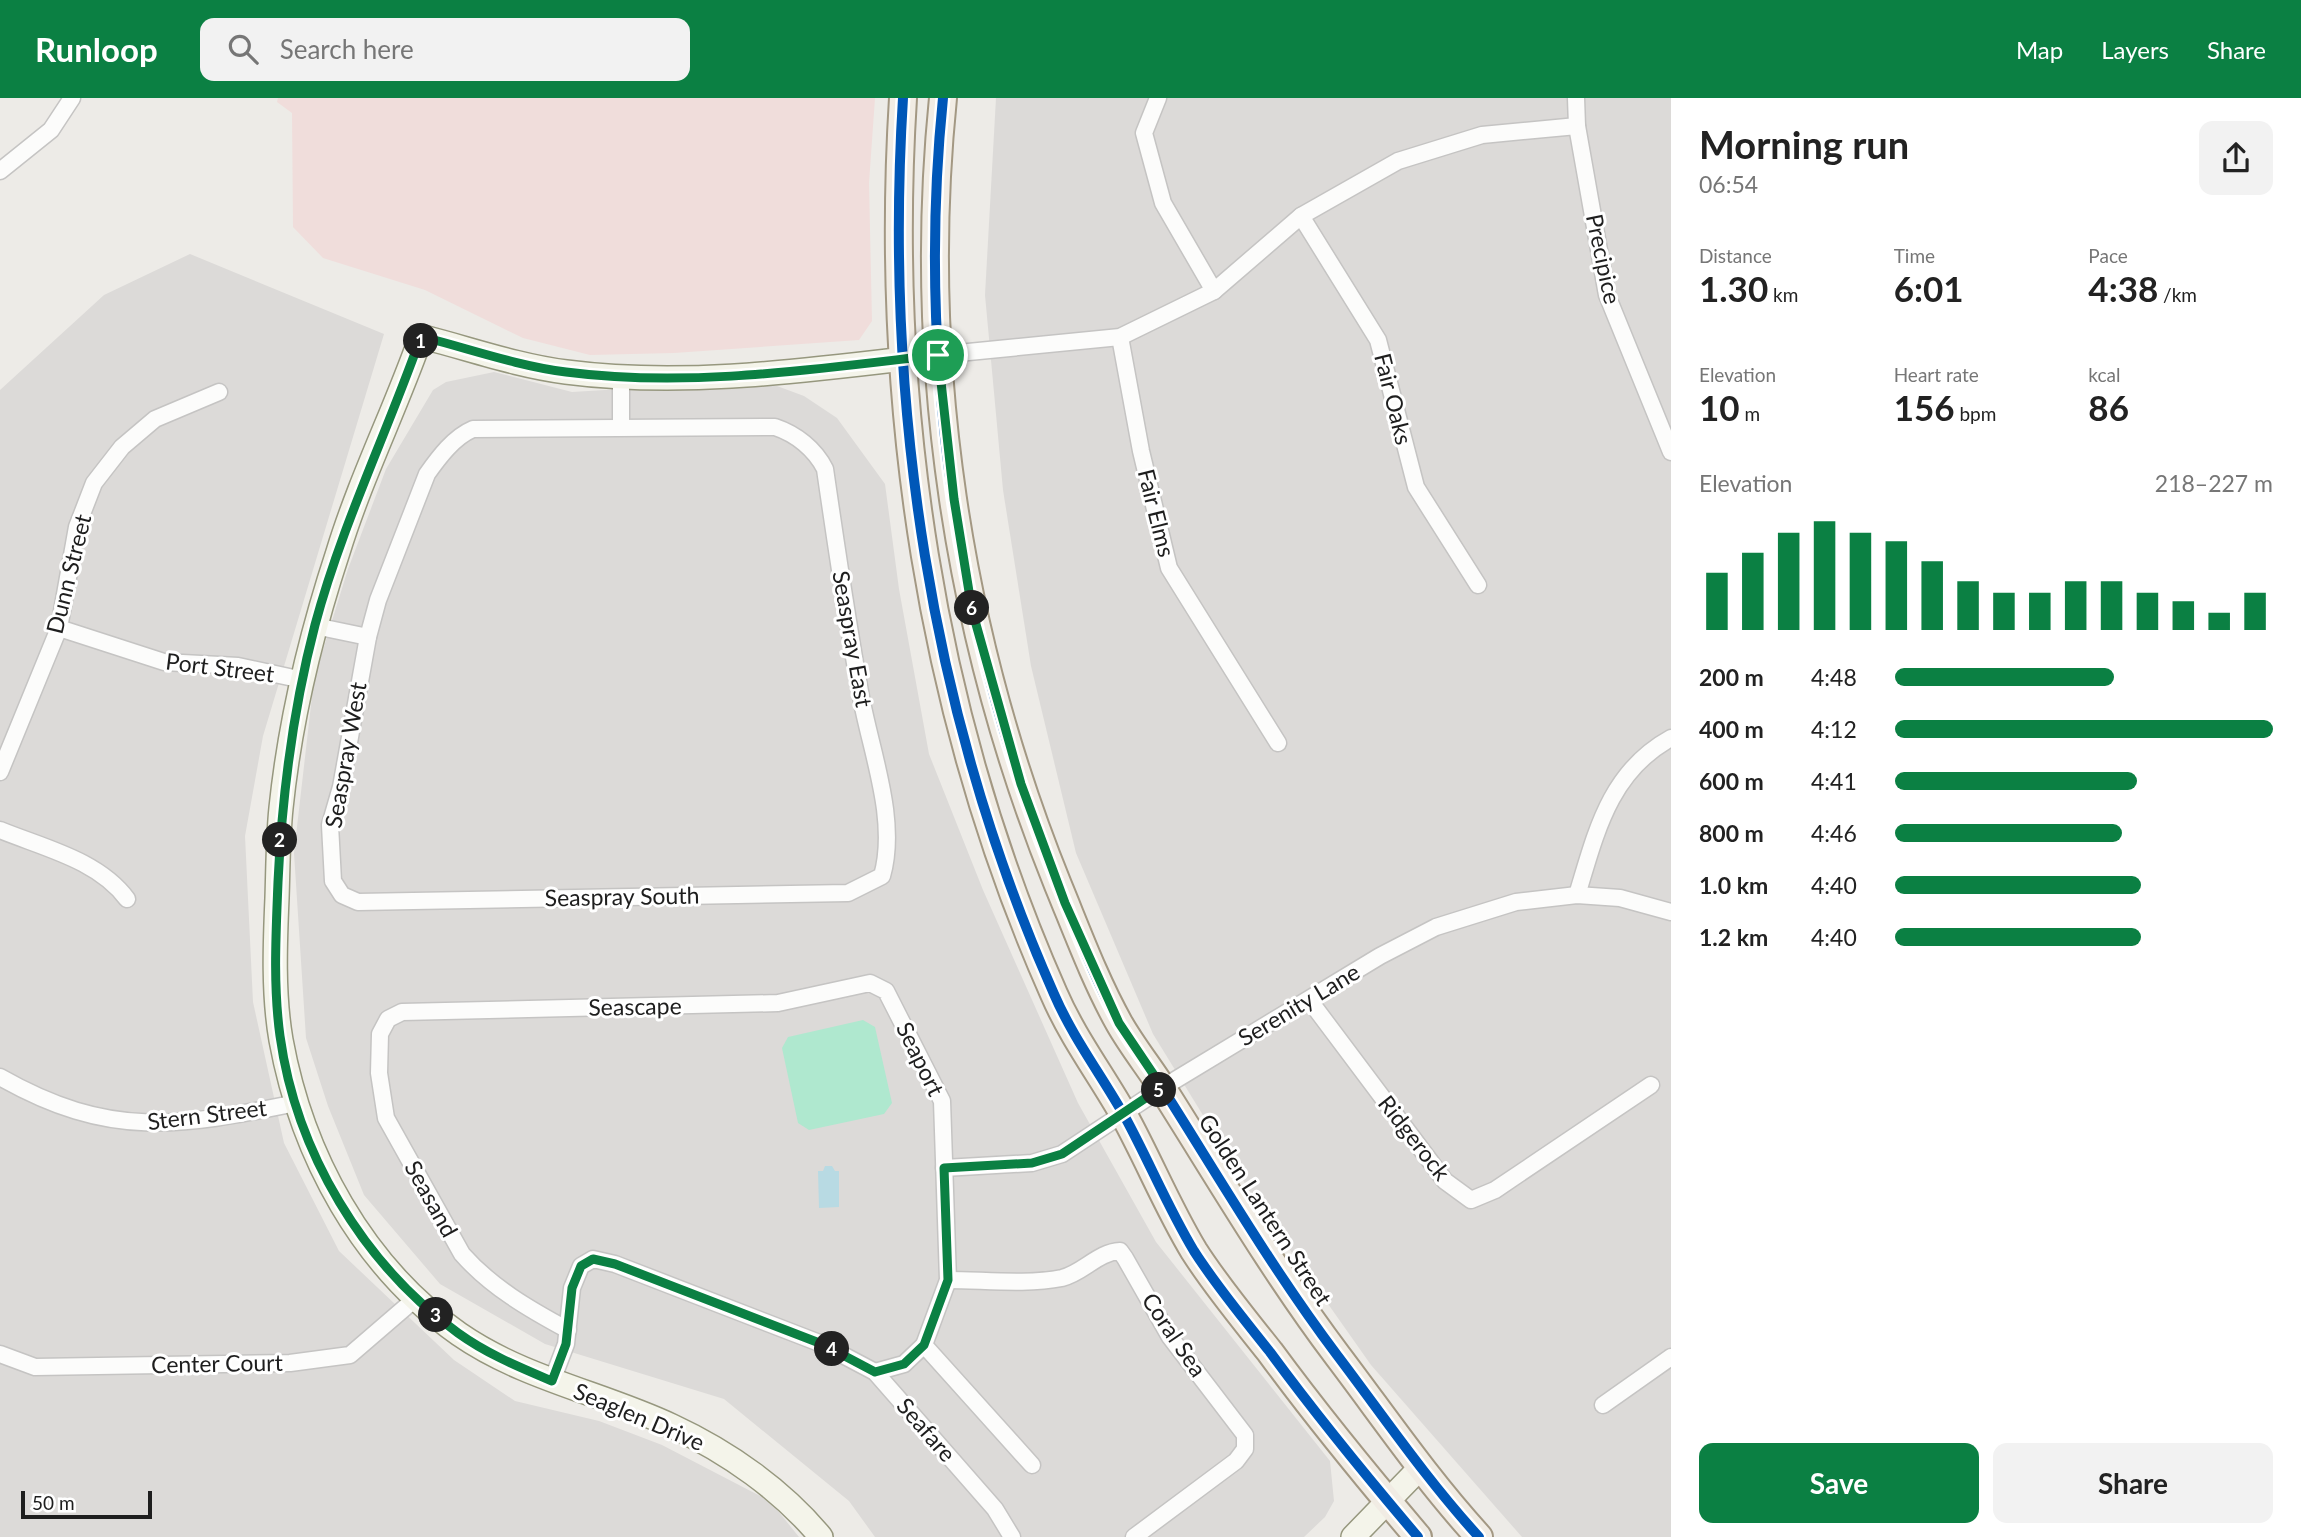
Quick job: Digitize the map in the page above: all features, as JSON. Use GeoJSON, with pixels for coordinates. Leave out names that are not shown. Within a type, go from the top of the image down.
{"type":"FeatureCollection","features":[{"type":"Feature","properties":{"kind":"main road"},"geometry":{"type":"LineString","coordinates":[[903,98],[899,183],[902,359],[908,439],[926,561],[975,779],[1011,886],[1054,995],[1124,1115],[1194,1250],[1300,1396],[1418,1537]]}},
{"type":"Feature","properties":{"kind":"main road","name":"Golden Lantern Street"},"geometry":{"type":"LineString","coordinates":[[943,98],[934,277],[938,355],[954,499],[972,610],[1021,784],[1065,903],[1119,1023],[1162,1087],[1242,1220],[1419,1469],[1479,1537]]}},
{"type":"Feature","properties":{"kind":"street"},"geometry":{"type":"LineString","coordinates":[[0,171],[51,130],[72,98]]}},
{"type":"Feature","properties":{"kind":"street"},"geometry":{"type":"LineString","coordinates":[[1158,98],[1144,133],[1163,203],[1214,291]]}},
{"type":"Feature","properties":{"kind":"street","name":"Precipice"},"geometry":{"type":"LineString","coordinates":[[1576,98],[1577,126],[1607,295],[1671,452]]}},
{"type":"Feature","properties":{"kind":"street"},"geometry":{"type":"LineString","coordinates":[[621,427],[621,377],[768,373],[1120,337],[1214,291],[1301,216],[1398,161],[1482,135],[1577,126]]}},
{"type":"Feature","properties":{"kind":"street","name":"Fair Oaks"},"geometry":{"type":"LineString","coordinates":[[1301,216],[1378,340],[1416,488],[1478,585]]}},
{"type":"Feature","properties":{"kind":"street","name":"Fair Elms"},"geometry":{"type":"LineString","coordinates":[[1120,337],[1141,451],[1169,568],[1278,743]]}},
{"type":"Feature","properties":{"kind":"street","name":"Seaglen Drive"},"geometry":{"type":"LineString","coordinates":[[621,377],[565,372],[427,338],[419,342],[339,547],[315,625],[303,680],[281,807],[275,944],[280,1036],[296,1103],[333,1194],[373,1251],[415,1299],[459,1334],[504,1361],[670,1425],[717,1450],[775,1490],[821,1537]]}},
{"type":"Feature","properties":{"kind":"street","name":"Dunn Street"},"geometry":{"type":"LineString","coordinates":[[0,772],[59,628],[77,527],[94,483],[122,447],[155,419],[219,392]]}},
{"type":"Feature","properties":{"kind":"street","name":"Seaspray East"},"geometry":{"type":"LineString","coordinates":[[621,427],[775,427],[788,432],[818,455],[825,470],[861,697],[884,807],[886,859],[882,876]]}},
{"type":"Feature","properties":{"kind":"street","name":"Seaspray West"},"geometry":{"type":"LineString","coordinates":[[358,902],[342,895],[333,881],[330,825],[341,787],[368,637],[378,600],[427,474],[463,433],[474,429],[621,427]]}},
{"type":"Feature","properties":{"kind":"street"},"geometry":{"type":"LineString","coordinates":[[315,625],[368,637]]}},
{"type":"Feature","properties":{"kind":"street","name":"Port Street"},"geometry":{"type":"LineString","coordinates":[[59,628],[164,662],[238,666],[303,680]]}},
{"type":"Feature","properties":{"kind":"street"},"geometry":{"type":"LineString","coordinates":[[1577,895],[1603,810],[1648,751],[1671,738]]}},
{"type":"Feature","properties":{"kind":"street"},"geometry":{"type":"LineString","coordinates":[[0,830],[97,870],[115,882],[127,899]]}},
{"type":"Feature","properties":{"kind":"street","name":"Seaspray South"},"geometry":{"type":"LineString","coordinates":[[358,902],[848,893],[882,876]]}},
{"type":"Feature","properties":{"kind":"street","name":"Serenity Lane"},"geometry":{"type":"LineString","coordinates":[[944,1168],[1032,1163],[1062,1154],[1124,1115],[1162,1087],[1380,956],[1436,928],[1516,902],[1577,895],[1620,898],[1671,912]]}},
{"type":"Feature","properties":{"kind":"street","name":"Seascape"},"geometry":{"type":"LineString","coordinates":[[388,1019],[402,1012],[778,1003],[870,982],[880,985]]}},
{"type":"Feature","properties":{"kind":"street","name":"Seaport"},"geometry":{"type":"LineString","coordinates":[[880,985],[886,991],[939,1090],[948,1280],[924,1345]]}},
{"type":"Feature","properties":{"kind":"street","name":"Ridgerock"},"geometry":{"type":"LineString","coordinates":[[1310,1000],[1445,1181],[1471,1200],[1495,1191],[1651,1085]]}},
{"type":"Feature","properties":{"kind":"street","name":"Seasand"},"geometry":{"type":"LineString","coordinates":[[388,1019],[380,1034],[379,1073],[386,1118],[462,1254],[476,1270],[527,1308],[568,1330]]}},
{"type":"Feature","properties":{"kind":"street","name":"Stern Street"},"geometry":{"type":"LineString","coordinates":[[0,1077],[60,1108],[136,1123],[224,1118],[296,1103]]}},
{"type":"Feature","properties":{"kind":"street","name":"Coral Sea"},"geometry":{"type":"LineString","coordinates":[[948,1280],[1054,1279],[1065,1277],[1111,1252],[1120,1251],[1170,1337],[1245,1435],[1245,1449],[1236,1461],[1134,1537]]}},
{"type":"Feature","properties":{"kind":"street","name":"Seafare"},"geometry":{"type":"LineString","coordinates":[[552,1381],[568,1330],[572,1288],[581,1266],[593,1259],[615,1264],[822,1344],[875,1372],[995,1509],[1012,1537]]}},
{"type":"Feature","properties":{"kind":"street","name":"Center Court"},"geometry":{"type":"LineString","coordinates":[[0,1354],[35,1367],[290,1363],[326,1359],[350,1355],[415,1299]]}},
{"type":"Feature","properties":{"kind":"street"},"geometry":{"type":"LineString","coordinates":[[875,1372],[904,1364],[924,1345],[1032,1465]]}},
{"type":"Feature","properties":{"kind":"street"},"geometry":{"type":"LineString","coordinates":[[1603,1405],[1671,1357]]}},
{"type":"Feature","properties":{"kind":"street"},"geometry":{"type":"LineString","coordinates":[[1353,1537],[1419,1469]]}},
{"type":"Feature","properties":{"kind":"shaded area"},"geometry":{"type":"Polygon","coordinates":[[[278,98],[875,98],[869,183],[872,321],[859,340],[674,353],[590,355],[523,338],[425,290],[323,258],[293,227],[292,113],[277,102],[278,98]]]}},
{"type":"Feature","properties":{"kind":"shaded area"},"geometry":{"type":"Polygon","coordinates":[[[996,98],[1671,98],[1671,1537],[1522,1537],[1371,1365],[1257,1203],[1153,1034],[1076,853],[1031,666],[1003,490],[985,295],[996,98]]]}},
{"type":"Feature","properties":{"kind":"shaded area"},"geometry":{"type":"Polygon","coordinates":[[[190,254],[384,334],[263,736],[245,836],[253,1002],[284,1143],[339,1251],[454,1360],[515,1401],[599,1421],[662,1445],[770,1501],[799,1537],[0,1537],[0,390],[104,295],[190,254]]]}},
{"type":"Feature","properties":{"kind":"shaded area"},"geometry":{"type":"Polygon","coordinates":[[[494,372],[572,392],[654,387],[777,386],[804,396],[837,418],[885,484],[899,589],[929,754],[983,890],[1078,1103],[1156,1242],[1330,1461],[1334,1501],[1325,1517],[1304,1537],[875,1537],[849,1501],[724,1399],[545,1344],[440,1284],[364,1195],[328,1106],[306,1038],[294,853],[314,679],[348,569],[386,469],[433,390],[446,382],[494,372]]]}},
{"type":"Feature","properties":{"kind":"green space"},"geometry":{"type":"Polygon","coordinates":[[[863,1020],[875,1027],[892,1103],[884,1114],[809,1130],[798,1123],[782,1048],[788,1037],[863,1020]]]}},
{"type":"Feature","properties":{"kind":"water"},"geometry":{"type":"Polygon","coordinates":[[[825,1166],[832,1166],[835,1171],[839,1171],[839,1207],[819,1208],[818,1171],[823,1171],[825,1166]]]}},
{"type":"Feature","properties":{"kind":"cycle path"},"geometry":{"type":"LineString","coordinates":[[903,98],[899,212],[901,327],[910,442],[925,555],[947,668],[975,779],[1011,888],[1062,1010],[1125,1117],[1194,1251],[1324,1423],[1418,1537]]}},
{"type":"Feature","properties":{"kind":"cycle path"},"geometry":{"type":"LineString","coordinates":[[943,98],[936,198],[936,298],[941,398],[953,498],[971,597],[994,695],[1023,791],[1058,885],[1094,973],[1119,1023],[1269,1257],[1313,1323],[1406,1448],[1479,1537]]}},
{"type":"Feature","properties":{"kind":"route"},"geometry":{"type":"LineString","coordinates":[[427,338],[565,372],[621,377],[768,373],[938,355],[954,499],[972,610],[1021,784],[1065,903],[1119,1023],[1162,1087],[1124,1115],[1062,1154],[1032,1163],[944,1168],[948,1280],[924,1345],[904,1364],[875,1372],[822,1344],[615,1264],[593,1259],[581,1266],[572,1288],[566,1344],[552,1381],[504,1361],[459,1334],[415,1299],[373,1251],[333,1194],[296,1103],[289,1076],[280,1036],[275,944],[281,807],[315,625],[339,547],[419,342],[427,338]]}}]}
